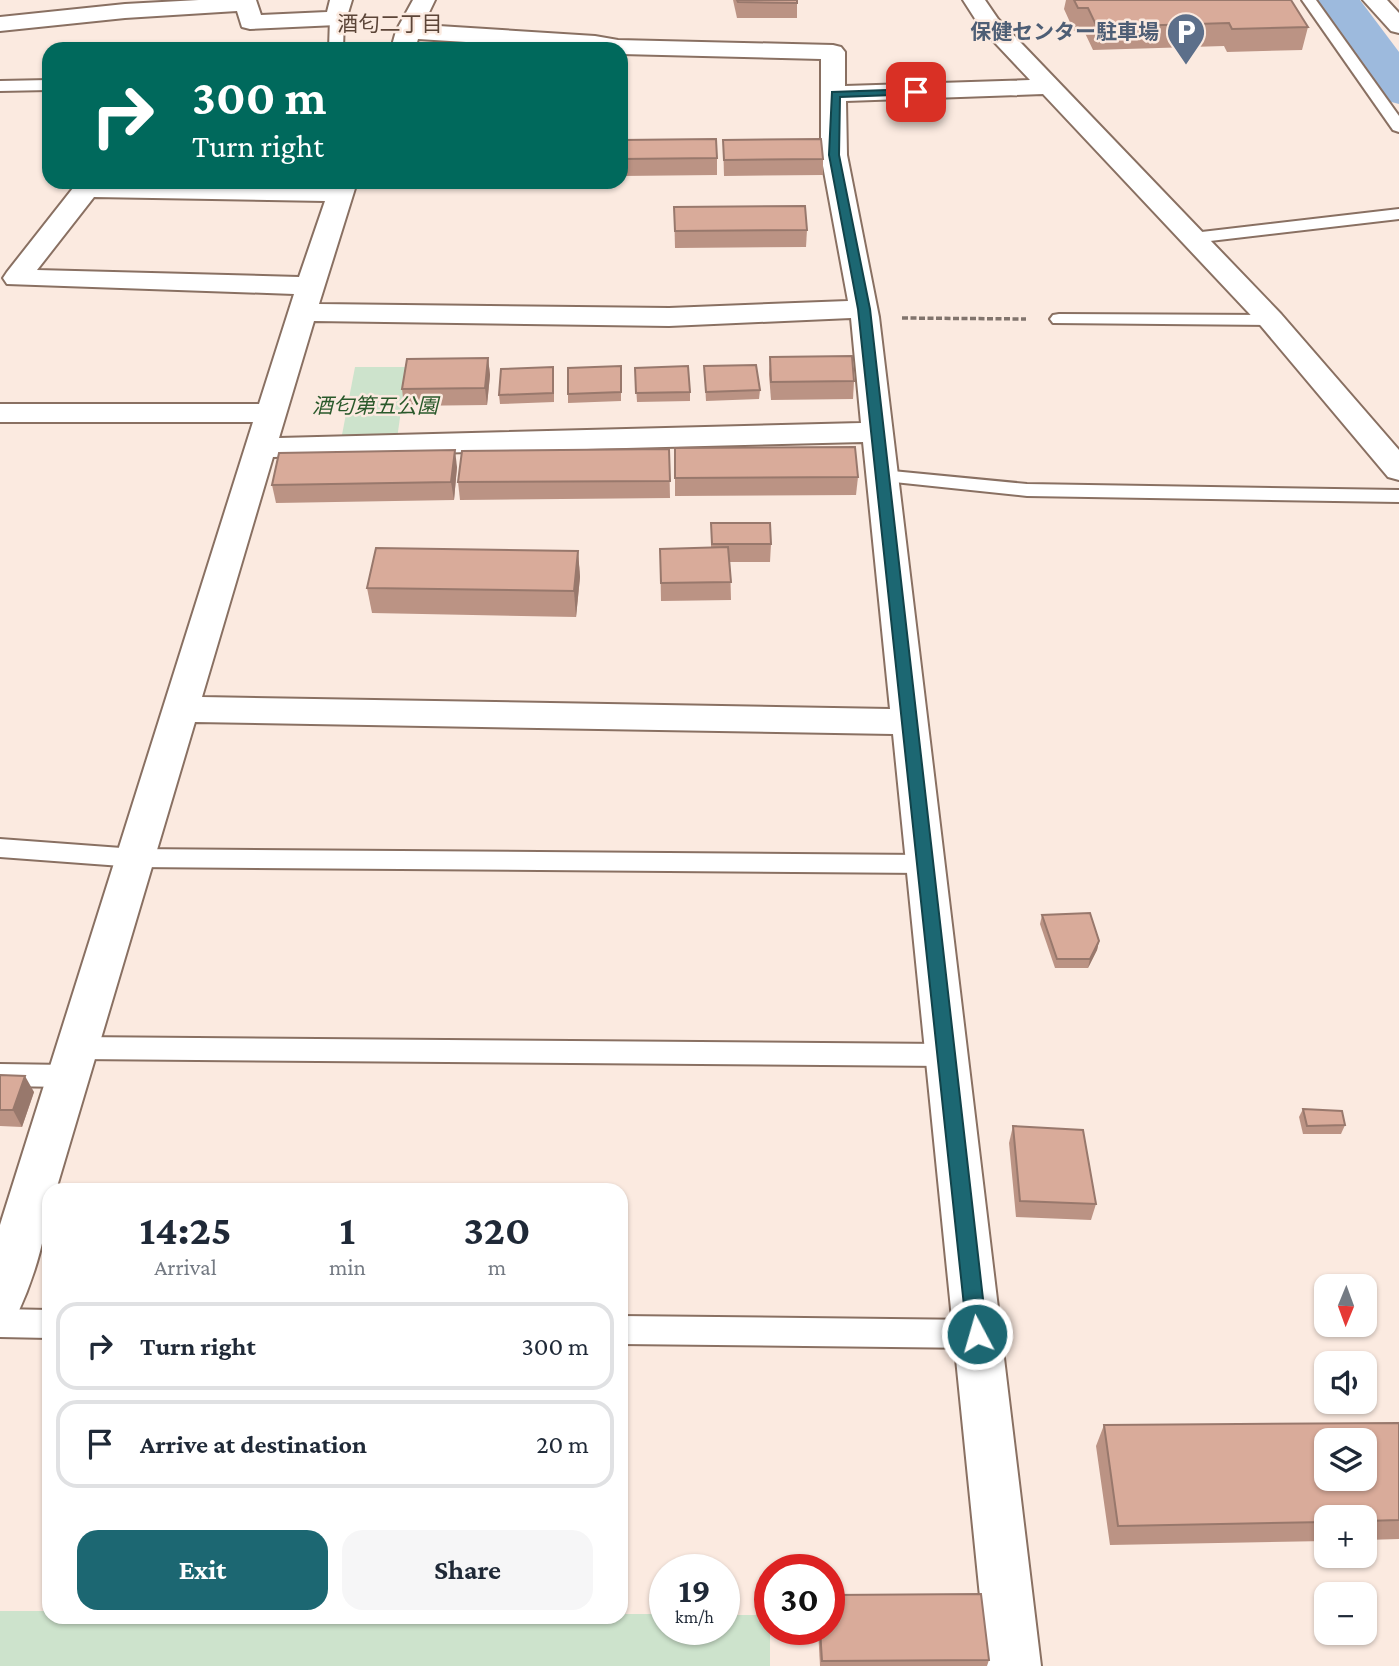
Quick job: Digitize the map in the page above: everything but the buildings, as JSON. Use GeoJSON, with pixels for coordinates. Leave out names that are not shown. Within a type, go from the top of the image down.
{"type":"FeatureCollection","features":[{"type":"Feature","properties":{"kind":"street"},"geometry":{"type":"LineString","coordinates":[[974,0],[989,23],[1271,320],[1399,470]]}},
{"type":"Feature","properties":{"kind":"street"},"geometry":{"type":"LineString","coordinates":[[1374,0],[1399,26]]}},
{"type":"Feature","properties":{"kind":"street"},"geometry":{"type":"LineString","coordinates":[[0,24],[125,11],[248,4],[250,22],[339,9]]}},
{"type":"Feature","properties":{"kind":"street"},"geometry":{"type":"LineString","coordinates":[[412,27],[584,42]]}},
{"type":"Feature","properties":{"kind":"street"},"geometry":{"type":"LineString","coordinates":[[628,47],[832,51],[835,94],[834,155],[864,313],[1014,1666]]}},
{"type":"Feature","properties":{"kind":"street"},"geometry":{"type":"LineString","coordinates":[[835,94],[1051,87]]}},
{"type":"Feature","properties":{"kind":"street"},"geometry":{"type":"LineString","coordinates":[[86,189],[17,278],[306,299],[669,317],[864,313]]}},
{"type":"Feature","properties":{"kind":"street"},"geometry":{"type":"LineString","coordinates":[[0,1300],[342,189]]}},
{"type":"Feature","properties":{"kind":"street"},"geometry":{"type":"LineString","coordinates":[[0,414],[266,431],[878,432]]}},
{"type":"Feature","properties":{"kind":"street"},"geometry":{"type":"LineString","coordinates":[[181,709],[909,722]]}},
{"type":"Feature","properties":{"kind":"lane"},"geometry":{"type":"LineString","coordinates":[[1309,0],[1399,127]]}},
{"type":"Feature","properties":{"kind":"lane"},"geometry":{"type":"LineString","coordinates":[[337,42],[339,9]]}},
{"type":"Feature","properties":{"kind":"lane"},"geometry":{"type":"LineString","coordinates":[[0,86],[42,85]]}},
{"type":"Feature","properties":{"kind":"lane"},"geometry":{"type":"LineString","coordinates":[[1194,237],[1399,214]]}},
{"type":"Feature","properties":{"kind":"lane"},"geometry":{"type":"LineString","coordinates":[[1059,319],[1271,320]]}},
{"type":"Feature","properties":{"kind":"lane"},"geometry":{"type":"LineString","coordinates":[[882,476],[1027,491],[1399,496]]}},
{"type":"Feature","properties":{"kind":"lane"},"geometry":{"type":"LineString","coordinates":[[0,848],[135,858],[925,864]]}},
{"type":"Feature","properties":{"kind":"lane"},"geometry":{"type":"LineString","coordinates":[[0,1074],[73,1062],[946,1055]]}},
{"type":"Feature","properties":{"kind":"lane"},"geometry":{"type":"LineString","coordinates":[[0,1323],[42,1324]]}},
{"type":"Feature","properties":{"kind":"lane"},"geometry":{"type":"LineString","coordinates":[[628,1330],[977,1334]]}},
{"type":"Feature","properties":{"kind":"path"},"geometry":{"type":"LineString","coordinates":[[864,313],[1059,319]]}},
{"type":"Feature","properties":{"kind":"green space","name":"酒匂第五公園"},"geometry":{"type":"Polygon","coordinates":[[[355,367],[407,367],[397,439],[341,440],[355,367]]]}},
{"type":"Feature","properties":{"kind":"green space"},"geometry":{"type":"Polygon","coordinates":[[[0,1611],[42,1611],[42,1624],[628,1624],[628,1614],[649,1614],[649,1645],[740,1645],[740,1615],[754,1615],[754,1645],[770,1645],[770,1666],[0,1666],[0,1611]]]}},
{"type":"Feature","properties":{"kind":"waterway"},"geometry":{"type":"LineString","coordinates":[[1334,0],[1399,88]]}},
{"type":"Feature","properties":{"kind":"place","name":"保健センター駐車場"},"geometry":{"type":"Point","coordinates":[1186,66]}},
{"type":"Feature","properties":{"kind":"district","name":"酒匂二丁目"},"geometry":{"type":"Point","coordinates":[390,24]}},
{"type":"Feature","properties":{"kind":"route"},"geometry":{"type":"LineString","coordinates":[[916,92],[835,94],[834,155],[864,309],[977,1334]]}}]}
